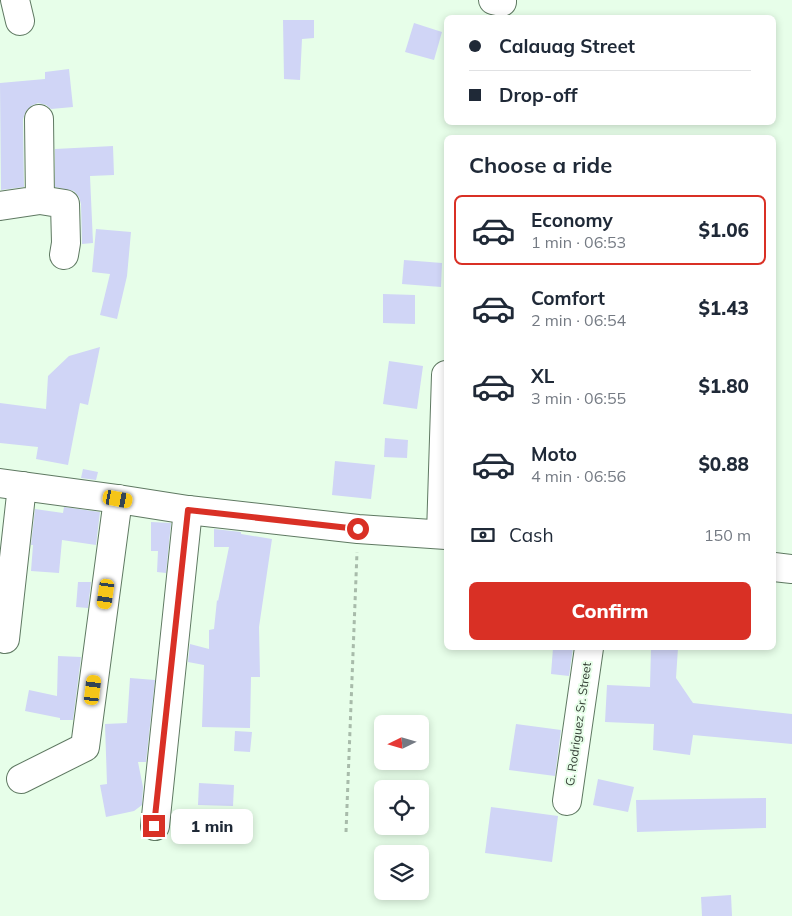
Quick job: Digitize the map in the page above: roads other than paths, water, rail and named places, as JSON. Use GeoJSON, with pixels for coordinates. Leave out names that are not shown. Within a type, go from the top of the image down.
{"type":"FeatureCollection","features":[{"type":"Feature","properties":{"kind":"street"},"geometry":{"type":"LineString","coordinates":[[493,0],[502,2],[502,0]]}},
{"type":"Feature","properties":{"kind":"street"},"geometry":{"type":"LineString","coordinates":[[39,119],[40,200]]}},
{"type":"Feature","properties":{"kind":"street"},"geometry":{"type":"LineString","coordinates":[[0,206],[40,200],[65,204],[66,243],[64,255]]}},
{"type":"Feature","properties":{"kind":"street"},"geometry":{"type":"LineString","coordinates":[[5,639],[11,484],[188,510],[358,529],[443,534],[444,481]]}},
{"type":"Feature","properties":{"kind":"street"},"geometry":{"type":"LineString","coordinates":[[21,779],[85,747],[118,499]]}},
{"type":"Feature","properties":{"kind":"street"},"geometry":{"type":"LineString","coordinates":[[154,826],[188,510]]}},
{"type":"Feature","properties":{"kind":"street"},"geometry":{"type":"LineString","coordinates":[[776,567],[792,569]]}},
{"type":"Feature","properties":{"kind":"street","name":"G. Rodriguez Sr. Street"},"geometry":{"type":"LineString","coordinates":[[567,802],[589,650]]}}]}
